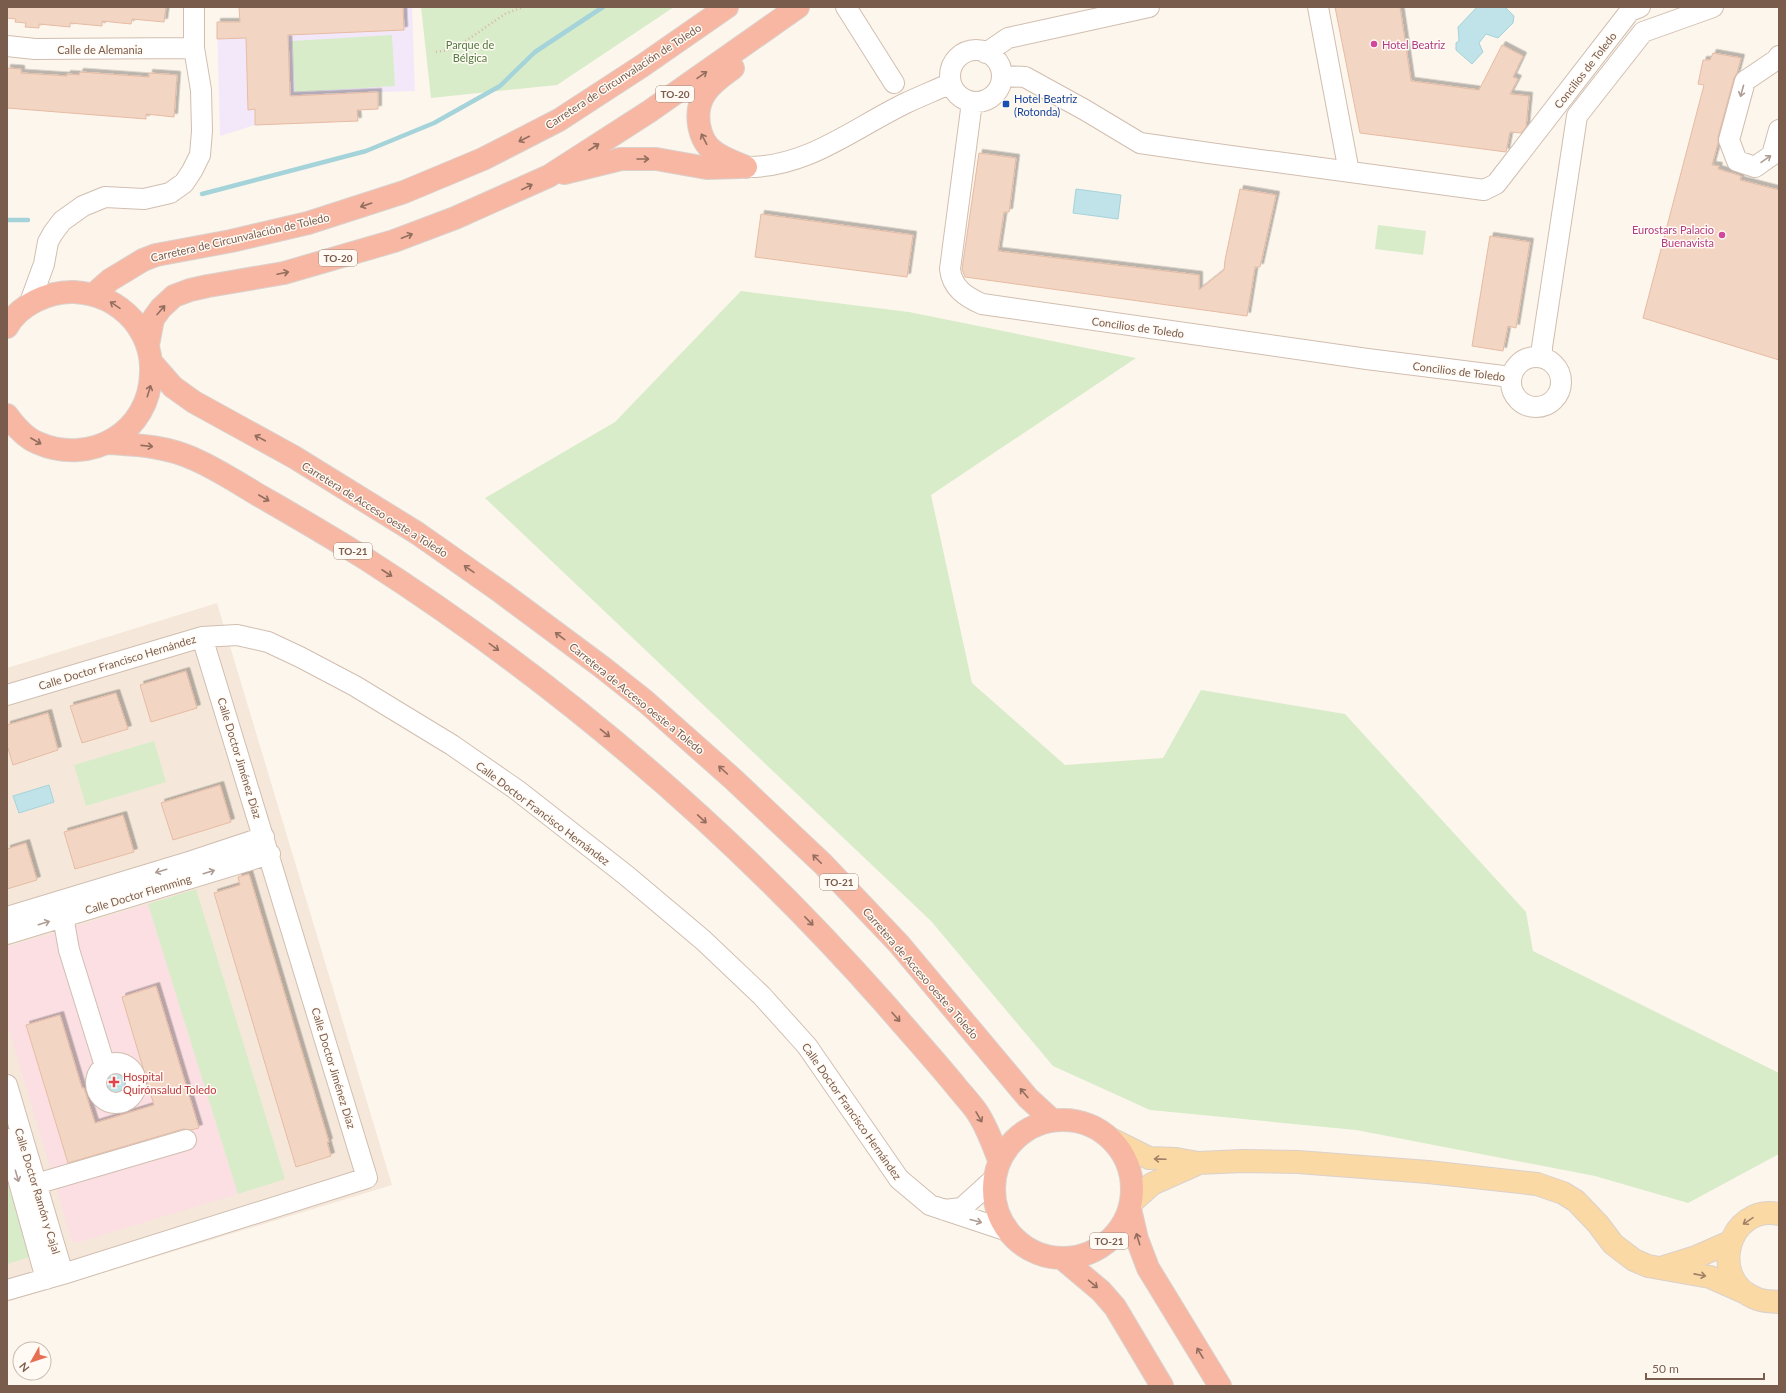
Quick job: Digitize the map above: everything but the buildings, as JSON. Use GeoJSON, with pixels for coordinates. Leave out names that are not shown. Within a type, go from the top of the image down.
{"type":"FeatureCollection","features":[{"type":"Feature","properties":{"kind":"highway","name":"Carretera de Circunvalación de Toledo"},"geometry":{"type":"LineString","coordinates":[[83,293],[110,280],[143,260],[156,255],[231,241],[308,223],[404,192],[483,159],[559,120],[642,66],[727,7]]}},
{"type":"Feature","properties":{"kind":"highway","name":"TO-20"},"geometry":{"type":"LineString","coordinates":[[7,415],[17,429],[37,443],[60,450],[85,450],[108,443],[128,429],[143,410],[151,386],[150,353],[153,319],[161,308],[174,296],[190,290],[208,286],[284,273],[394,241],[468,212],[549,176],[650,111],[799,7]]}},
{"type":"Feature","properties":{"kind":"highway"},"geometry":{"type":"LineString","coordinates":[[746,167],[715,153],[707,145],[701,135],[699,108],[706,92],[722,77],[771,39],[799,7]]}},
{"type":"Feature","properties":{"kind":"highway"},"geometry":{"type":"LineString","coordinates":[[549,176],[621,159],[656,159],[707,168],[746,167]]}},
{"type":"Feature","properties":{"kind":"highway","name":"TO-20"},"geometry":{"type":"LineString","coordinates":[[7,327],[20,307],[58,293],[83,293],[111,302],[126,313],[139,328],[150,353]]}},
{"type":"Feature","properties":{"kind":"highway","name":"Carretera de Acceso oeste a Toledo"},"geometry":{"type":"LineString","coordinates":[[150,353],[173,387],[194,402],[313,469],[418,533],[501,592],[645,701],[733,779],[823,864],[899,944],[1028,1098],[1052,1120]]}},
{"type":"Feature","properties":{"kind":"highway","name":"TO-21"},"geometry":{"type":"LineString","coordinates":[[108,443],[167,449],[193,458],[329,536],[403,583],[514,662],[630,754],[701,817],[782,893],[850,964],[937,1063],[978,1113],[992,1140],[997,1170],[994,1198],[999,1215],[1008,1231],[1019,1243],[1032,1251],[1048,1256],[1063,1258],[1081,1256],[1097,1250],[1107,1243],[1123,1225],[1131,1205]]}},
{"type":"Feature","properties":{"kind":"highway","name":"TO-21"},"geometry":{"type":"LineString","coordinates":[[997,1170],[1006,1148],[1015,1138],[1039,1123],[1052,1120],[1074,1120],[1095,1127],[1113,1140],[1123,1153],[1130,1168],[1133,1185],[1131,1205],[1137,1239],[1148,1268],[1220,1386]]}},
{"type":"Feature","properties":{"kind":"highway"},"geometry":{"type":"LineString","coordinates":[[1063,1258],[1101,1291],[1115,1306],[1162,1386]]}},
{"type":"Feature","properties":{"kind":"main road"},"geometry":{"type":"LineString","coordinates":[[1113,1140],[1149,1158],[1176,1159],[1198,1163],[1243,1161],[1298,1162],[1428,1172],[1537,1184],[1563,1193],[1576,1202],[1622,1252],[1648,1266],[1710,1277],[1767,1303]]}},
{"type":"Feature","properties":{"kind":"main road"},"geometry":{"type":"LineString","coordinates":[[1131,1205],[1152,1184],[1198,1163]]}},
{"type":"Feature","properties":{"kind":"main road"},"geometry":{"type":"LineString","coordinates":[[1767,1303],[1736,1283],[1730,1270],[1728,1256],[1730,1242],[1737,1230],[1747,1220],[1765,1213],[1777,1211]]}},
{"type":"Feature","properties":{"kind":"main road"},"geometry":{"type":"LineString","coordinates":[[1661,1268],[1696,1257],[1730,1242]]}},
{"type":"Feature","properties":{"kind":"street"},"geometry":{"type":"LineString","coordinates":[[20,307],[44,264],[48,242],[62,221],[84,206],[106,197],[144,199],[170,193],[184,183],[192,171],[200,155],[202,131],[201,90],[194,48],[194,7]]}},
{"type":"Feature","properties":{"kind":"street"},"geometry":{"type":"LineString","coordinates":[[846,7],[894,82]]}},
{"type":"Feature","properties":{"kind":"street"},"geometry":{"type":"LineString","coordinates":[[986,52],[1008,38],[1149,7]]}},
{"type":"Feature","properties":{"kind":"street"},"geometry":{"type":"LineString","coordinates":[[1318,7],[1349,172]]}},
{"type":"Feature","properties":{"kind":"street","name":"Concilios de Toledo"},"geometry":{"type":"LineString","coordinates":[[1542,357],[1542,347],[1577,116],[1643,32],[1713,7]]}},
{"type":"Feature","properties":{"kind":"street","name":"Concilios de Toledo"},"geometry":{"type":"LineString","coordinates":[[1002,76],[1025,77],[1086,110],[1140,143],[1484,190],[1496,184],[1635,9]]}},
{"type":"Feature","properties":{"kind":"street","name":"Calle de Alemania"},"geometry":{"type":"LineString","coordinates":[[7,46],[35,49],[194,48]]}},
{"type":"Feature","properties":{"kind":"street"},"geometry":{"type":"LineString","coordinates":[[978,50],[986,52],[998,62],[1002,76],[999,88],[990,98],[981,102],[972,102],[959,96],[951,83],[950,75],[952,67],[962,54],[978,50]]}},
{"type":"Feature","properties":{"kind":"street"},"geometry":{"type":"LineString","coordinates":[[1779,56],[1776,60],[1745,81],[1729,140],[1737,161],[1755,167],[1772,155],[1779,130]]}},
{"type":"Feature","properties":{"kind":"street"},"geometry":{"type":"LineString","coordinates":[[746,167],[762,168],[780,164],[817,151],[905,104],[951,83]]}},
{"type":"Feature","properties":{"kind":"street","name":"Concilios de Toledo"},"geometry":{"type":"LineString","coordinates":[[972,102],[950,269],[951,278],[954,285],[970,299],[982,304],[1019,310],[1367,359],[1511,377]]}},
{"type":"Feature","properties":{"kind":"street"},"geometry":{"type":"LineString","coordinates":[[44,264],[52,281],[83,293]]}},
{"type":"Feature","properties":{"kind":"street","name":"Concilios de Toledo"},"geometry":{"type":"LineString","coordinates":[[1534,357],[1542,357],[1555,365],[1562,380],[1561,388],[1558,395],[1547,406],[1531,407],[1524,404],[1513,393],[1511,377],[1519,363],[1534,357]]}},
{"type":"Feature","properties":{"kind":"street","name":"Calle Doctor Francisco Hernández"},"geometry":{"type":"LineString","coordinates":[[7,695],[202,637],[237,635],[268,642],[300,656],[355,686],[445,742],[517,790],[627,876],[703,940],[762,996],[807,1046],[899,1180],[930,1205],[1008,1231]]}},
{"type":"Feature","properties":{"kind":"street","name":"Calle Doctor Jiménez Díaz"},"geometry":{"type":"LineString","coordinates":[[55,1277],[367,1178],[267,845],[202,637]]}},
{"type":"Feature","properties":{"kind":"street","name":"Calle Doctor Flemming"},"geometry":{"type":"LineString","coordinates":[[7,934],[62,909],[267,845]]}},
{"type":"Feature","properties":{"kind":"street"},"geometry":{"type":"LineString","coordinates":[[62,909],[80,947],[110,1064]]}},
{"type":"Feature","properties":{"kind":"street","name":"Calle Doctor Flemming"},"geometry":{"type":"LineString","coordinates":[[7,917],[62,909]]}},
{"type":"Feature","properties":{"kind":"street","name":"Calle Doctor Ramón y Cajal"},"geometry":{"type":"LineString","coordinates":[[7,1085],[36,1184],[55,1277]]}},
{"type":"Feature","properties":{"kind":"street","name":"Calle Doctor Ramón y Cajal"},"geometry":{"type":"LineString","coordinates":[[7,1139],[55,1277]]}},
{"type":"Feature","properties":{"kind":"street"},"geometry":{"type":"LineString","coordinates":[[36,1184],[186,1140]]}},
{"type":"Feature","properties":{"kind":"street"},"geometry":{"type":"LineString","coordinates":[[944,1210],[962,1208],[997,1170]]}},
{"type":"Feature","properties":{"kind":"street"},"geometry":{"type":"LineString","coordinates":[[7,1290],[55,1277]]}},
{"type":"Feature","properties":{"kind":"path"},"geometry":{"type":"LineString","coordinates":[[436,52],[454,49],[505,14],[523,7]]}},
{"type":"Feature","properties":{"kind":"shaded area"},"geometry":{"type":"Polygon","coordinates":[[[239,7],[412,7],[415,91],[378,92],[378,109],[358,110],[358,121],[255,125],[220,136],[217,22],[240,22],[239,7]]]}},
{"type":"Feature","properties":{"kind":"shaded area"},"geometry":{"type":"Polygon","coordinates":[[[217,603],[392,1185],[7,1302],[7,668],[217,603]]]}},
{"type":"Feature","properties":{"kind":"shaded area","name":"Hospital Quirónsalud Toledo"},"geometry":{"type":"Polygon","coordinates":[[[148,904],[238,1194],[76,1243],[72,1241],[7,1023],[7,947],[148,904]]]}},
{"type":"Feature","properties":{"kind":"green space","name":"Parque de Bélgica"},"geometry":{"type":"Polygon","coordinates":[[[421,7],[674,7],[557,85],[431,98],[421,7]]]}},
{"type":"Feature","properties":{"kind":"green space"},"geometry":{"type":"Polygon","coordinates":[[[392,35],[395,86],[295,92],[292,41],[392,35]]]}},
{"type":"Feature","properties":{"kind":"green space"},"geometry":{"type":"Polygon","coordinates":[[[1378,225],[1426,231],[1423,255],[1375,249],[1378,225]]]}},
{"type":"Feature","properties":{"kind":"green space"},"geometry":{"type":"Polygon","coordinates":[[[741,291],[909,312],[1136,358],[931,495],[972,683],[1065,765],[1163,758],[1201,690],[1345,714],[1526,912],[1533,951],[1779,1073],[1779,1154],[1688,1203],[1595,1176],[1356,1130],[1150,1110],[1053,1066],[931,921],[485,498],[615,422],[741,291]]]}},
{"type":"Feature","properties":{"kind":"green space"},"geometry":{"type":"Polygon","coordinates":[[[154,741],[166,782],[86,806],[74,765],[154,741]]]}},
{"type":"Feature","properties":{"kind":"green space"},"geometry":{"type":"Polygon","coordinates":[[[196,889],[285,1179],[238,1194],[148,904],[196,889]]]}},
{"type":"Feature","properties":{"kind":"green space"},"geometry":{"type":"Polygon","coordinates":[[[7,1179],[30,1257],[7,1264],[7,1179]]]}},
{"type":"Feature","properties":{"kind":"water"},"geometry":{"type":"Polygon","coordinates":[[[1477,7],[1505,7],[1514,16],[1513,23],[1498,38],[1486,34],[1479,43],[1483,52],[1472,64],[1456,50],[1456,43],[1459,41],[1458,27],[1477,7]]]}},
{"type":"Feature","properties":{"kind":"water"},"geometry":{"type":"Polygon","coordinates":[[[1076,189],[1121,195],[1118,219],[1073,213],[1076,189]]]}},
{"type":"Feature","properties":{"kind":"water"},"geometry":{"type":"Polygon","coordinates":[[[49,785],[54,802],[19,813],[13,796],[49,785]]]}},
{"type":"Feature","properties":{"kind":"water"},"geometry":{"type":"Polygon","coordinates":[[[111,1073],[119,1073],[125,1079],[125,1087],[119,1093],[111,1093],[105,1087],[105,1079],[111,1073]]]}},
{"type":"Feature","properties":{"kind":"waterway"},"geometry":{"type":"LineString","coordinates":[[202,194],[366,151],[434,123],[500,86],[535,52],[603,7]]}},
{"type":"Feature","properties":{"kind":"waterway"},"geometry":{"type":"LineString","coordinates":[[7,220],[28,220]]}},
{"type":"Feature","properties":{"kind":"place","name":"Hotel Beatriz"},"geometry":{"type":"Point","coordinates":[1374,44]}},
{"type":"Feature","properties":{"kind":"place","name":"Hotel Beatriz (Rotonda)"},"geometry":{"type":"Point","coordinates":[1006,104]}},
{"type":"Feature","properties":{"kind":"place","name":"Eurostars Palacio Buenavista"},"geometry":{"type":"Point","coordinates":[1722,235]}},
{"type":"Feature","properties":{"kind":"place","name":"Hospital Quirónsalud Toledo"},"geometry":{"type":"Point","coordinates":[114,1082]}}]}
